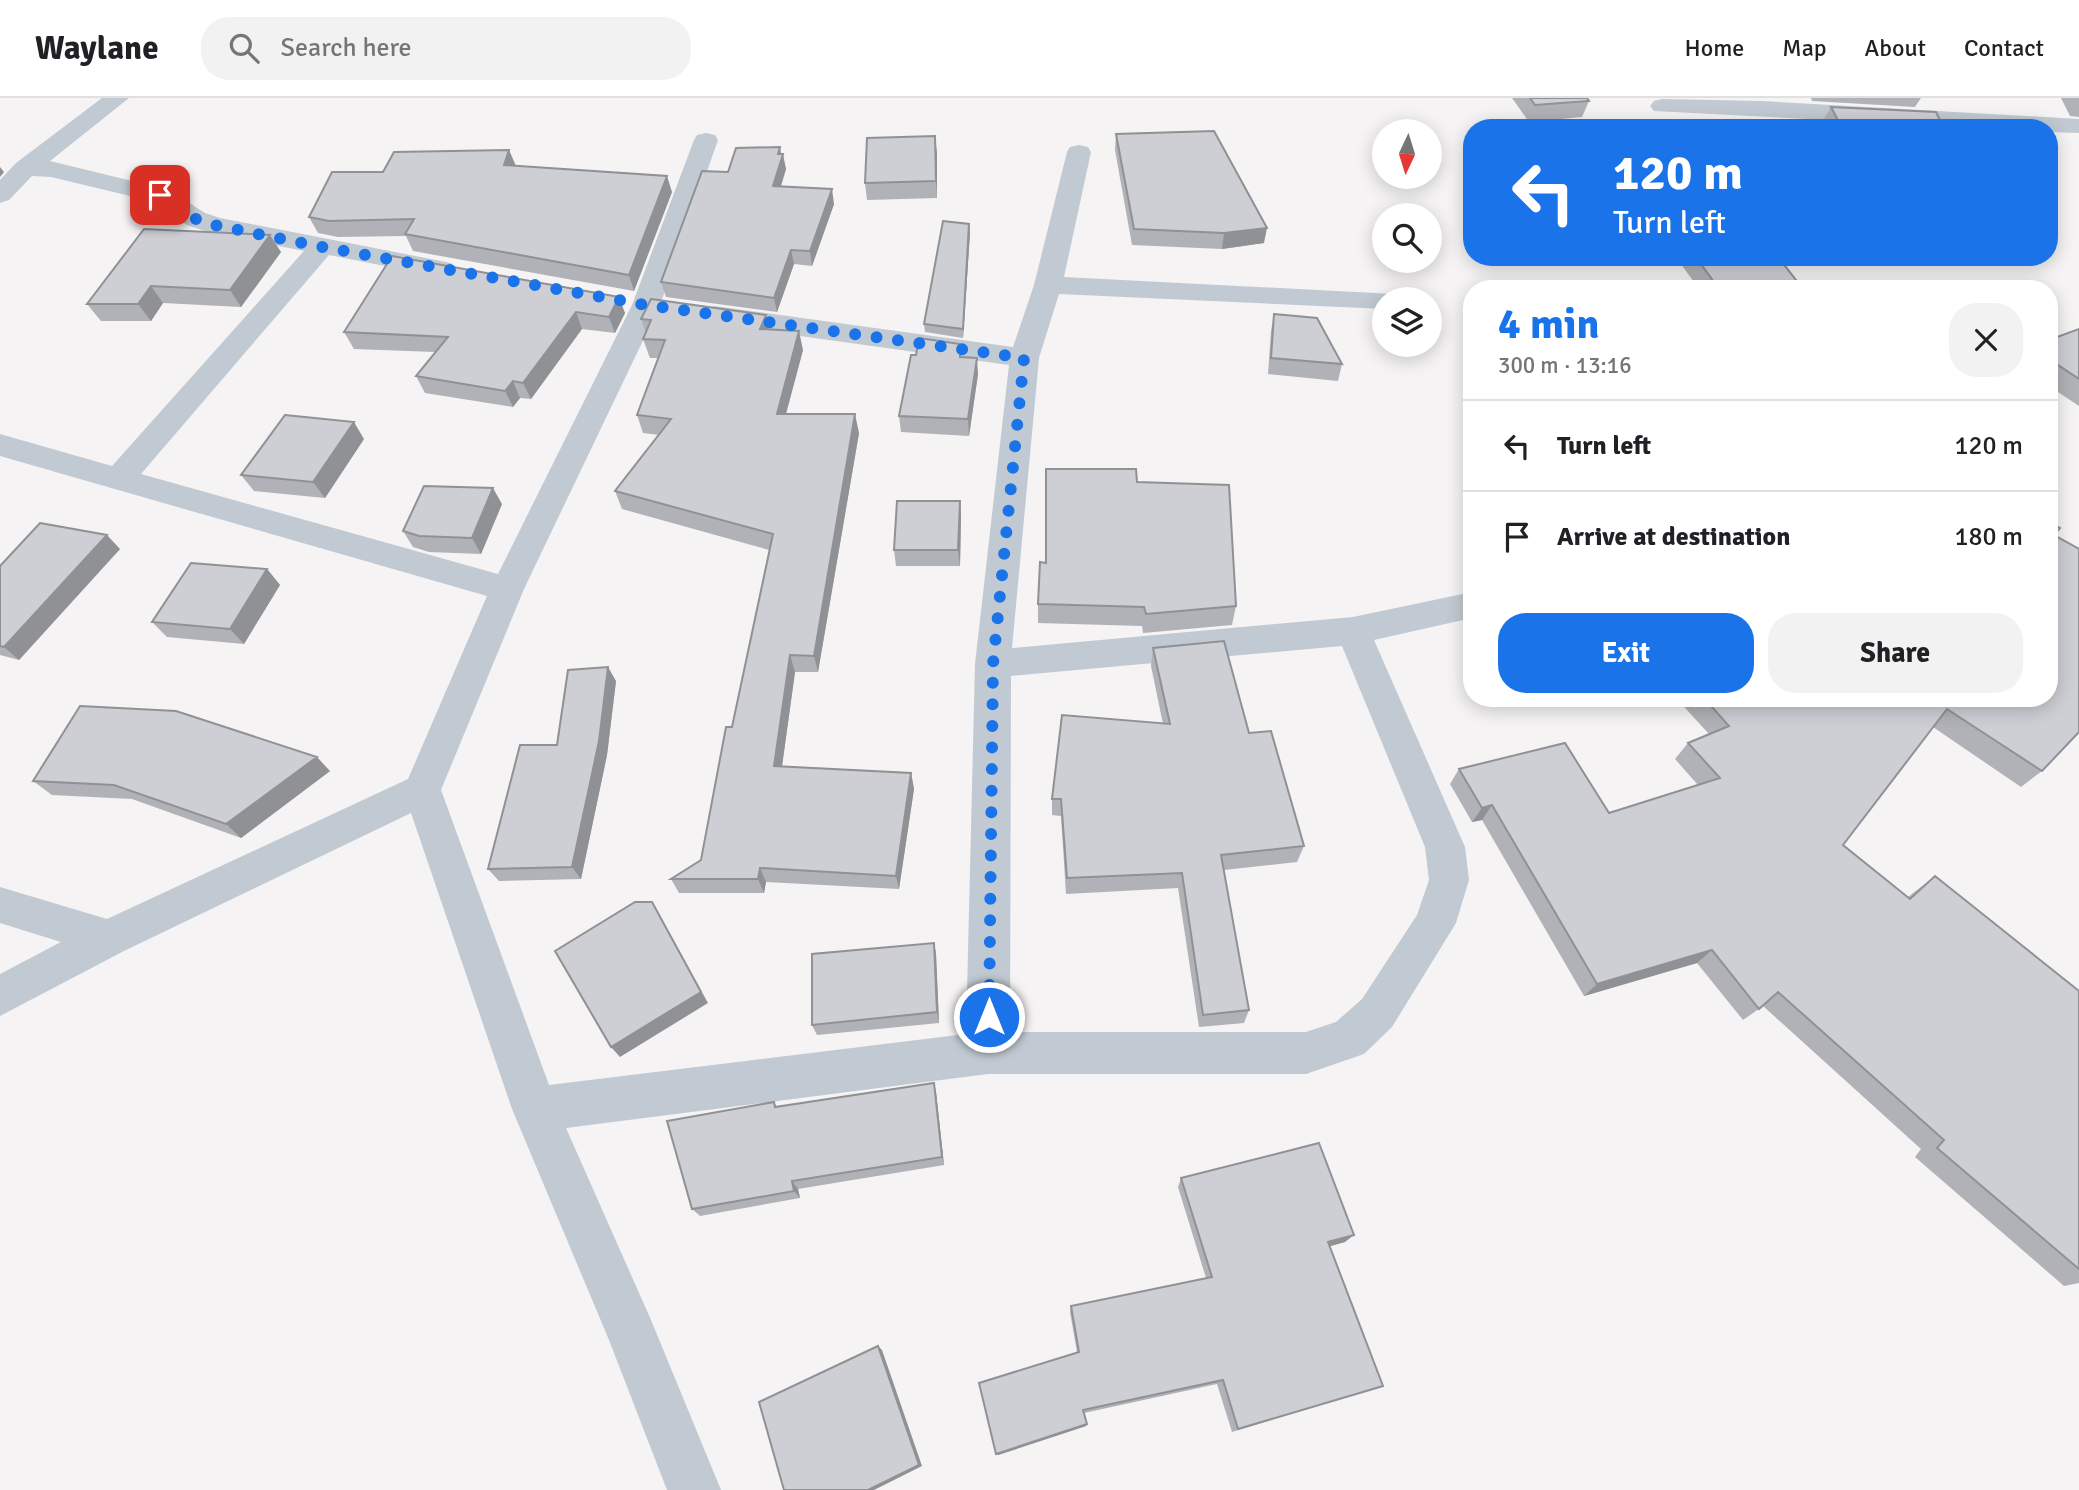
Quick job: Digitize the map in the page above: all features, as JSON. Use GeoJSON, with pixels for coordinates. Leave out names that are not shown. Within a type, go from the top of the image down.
{"type":"FeatureCollection","features":[{"type":"Feature","properties":{"kind":"street"},"geometry":{"type":"LineString","coordinates":[[0,194],[25,168],[117,98]]}},
{"type":"Feature","properties":{"kind":"street"},"geometry":{"type":"LineString","coordinates":[[1659,102],[1956,119]]}},
{"type":"Feature","properties":{"kind":"street"},"geometry":{"type":"LineString","coordinates":[[1659,102],[1669,119]]}},
{"type":"Feature","properties":{"kind":"street"},"geometry":{"type":"LineString","coordinates":[[2058,125],[2079,126]]}},
{"type":"Feature","properties":{"kind":"street"},"geometry":{"type":"LineString","coordinates":[[0,996],[109,938],[422,790],[507,589],[656,306],[706,140]]}},
{"type":"Feature","properties":{"kind":"street"},"geometry":{"type":"LineString","coordinates":[[988,1053],[993,664],[1024,358],[1048,285],[1079,152]]}},
{"type":"Feature","properties":{"kind":"street"},"geometry":{"type":"LineString","coordinates":[[25,168],[51,169],[160,195],[196,219],[214,225],[470,274]]}},
{"type":"Feature","properties":{"kind":"street"},"geometry":{"type":"LineString","coordinates":[[117,480],[322,247]]}},
{"type":"Feature","properties":{"kind":"street"},"geometry":{"type":"LineString","coordinates":[[1048,285],[1372,299]]}},
{"type":"Feature","properties":{"kind":"street"},"geometry":{"type":"LineString","coordinates":[[656,306],[1024,358]]}},
{"type":"Feature","properties":{"kind":"street"},"geometry":{"type":"LineString","coordinates":[[0,445],[507,589]]}},
{"type":"Feature","properties":{"kind":"street"},"geometry":{"type":"LineString","coordinates":[[993,664],[1353,631],[1463,607]]}},
{"type":"Feature","properties":{"kind":"street"},"geometry":{"type":"LineString","coordinates":[[535,1109],[988,1053],[1306,1053],[1349,1039],[1377,1013],[1435,923],[1449,880],[1445,847],[1353,631]]}},
{"type":"Feature","properties":{"kind":"street"},"geometry":{"type":"LineString","coordinates":[[422,790],[535,1109],[633,1338],[694,1490]]}},
{"type":"Feature","properties":{"kind":"street"},"geometry":{"type":"LineString","coordinates":[[0,905],[109,938]]}},
{"type":"Feature","properties":{"kind":"building"},"geometry":{"type":"Polygon","coordinates":[[[1530,98],[1587,98],[1589,101],[1535,105],[1530,98]]]}},
{"type":"Feature","properties":{"kind":"building"},"geometry":{"type":"Polygon","coordinates":[[[1831,107],[1936,112],[1940,119],[1837,119],[1831,107]]]}},
{"type":"Feature","properties":{"kind":"building"},"geometry":{"type":"Polygon","coordinates":[[[1214,131],[1267,228],[1224,233],[1134,229],[1116,134],[1214,131]]]}},
{"type":"Feature","properties":{"kind":"building"},"geometry":{"type":"Polygon","coordinates":[[[935,136],[936,181],[865,183],[867,138],[935,136]]]}},
{"type":"Feature","properties":{"kind":"building"},"geometry":{"type":"Polygon","coordinates":[[[780,147],[778,154],[783,154],[773,186],[832,189],[810,251],[791,250],[774,298],[661,282],[702,171],[728,172],[736,148],[780,147]]]}},
{"type":"Feature","properties":{"kind":"building"},"geometry":{"type":"Polygon","coordinates":[[[509,150],[504,165],[667,176],[629,275],[405,234],[414,219],[329,221],[309,217],[332,172],[383,172],[394,152],[509,150]]]}},
{"type":"Feature","properties":{"kind":"building"},"geometry":{"type":"Polygon","coordinates":[[[943,221],[969,224],[963,329],[924,324],[943,221]]]}},
{"type":"Feature","properties":{"kind":"building"},"geometry":{"type":"Polygon","coordinates":[[[144,229],[270,235],[230,290],[151,286],[138,304],[87,304],[144,229]]]}},
{"type":"Feature","properties":{"kind":"building"},"geometry":{"type":"Polygon","coordinates":[[[392,256],[619,297],[609,317],[576,312],[523,383],[513,381],[505,391],[416,376],[448,337],[344,332],[392,256]]]}},
{"type":"Feature","properties":{"kind":"building"},"geometry":{"type":"Polygon","coordinates":[[[1702,266],[1785,266],[1796,280],[1713,280],[1702,266]]]}},
{"type":"Feature","properties":{"kind":"building"},"geometry":{"type":"Polygon","coordinates":[[[651,299],[766,315],[760,329],[799,331],[777,414],[855,414],[814,656],[790,655],[774,766],[911,773],[896,876],[760,868],[758,879],[671,879],[701,860],[726,727],[732,727],[773,534],[615,491],[671,419],[637,415],[665,340],[643,339],[651,320],[641,319],[651,299]]]}},
{"type":"Feature","properties":{"kind":"building"},"geometry":{"type":"Polygon","coordinates":[[[1274,314],[1317,318],[1342,364],[1271,358],[1274,314]]]}},
{"type":"Feature","properties":{"kind":"building"},"geometry":{"type":"Polygon","coordinates":[[[2079,329],[2079,379],[2058,365],[2058,337],[2079,329]]]}},
{"type":"Feature","properties":{"kind":"building"},"geometry":{"type":"Polygon","coordinates":[[[919,338],[960,344],[960,357],[977,358],[968,419],[899,416],[911,355],[916,355],[919,338]]]}},
{"type":"Feature","properties":{"kind":"building"},"geometry":{"type":"Polygon","coordinates":[[[285,415],[354,422],[313,482],[241,475],[285,415]]]}},
{"type":"Feature","properties":{"kind":"building"},"geometry":{"type":"Polygon","coordinates":[[[1046,469],[1136,469],[1137,482],[1229,485],[1236,606],[1146,614],[1144,607],[1038,604],[1040,562],[1046,563],[1046,469]]]}},
{"type":"Feature","properties":{"kind":"building"},"geometry":{"type":"Polygon","coordinates":[[[424,486],[493,488],[472,538],[419,536],[403,531],[424,486]]]}},
{"type":"Feature","properties":{"kind":"building"},"geometry":{"type":"Polygon","coordinates":[[[897,501],[960,501],[958,550],[894,550],[897,501]]]}},
{"type":"Feature","properties":{"kind":"building"},"geometry":{"type":"Polygon","coordinates":[[[40,523],[107,535],[4,647],[0,646],[0,566],[40,523]]]}},
{"type":"Feature","properties":{"kind":"building"},"geometry":{"type":"Polygon","coordinates":[[[2058,537],[2079,549],[2079,732],[2042,771],[1947,709],[1843,845],[1910,899],[1935,876],[2079,991],[2079,1269],[1937,1148],[1944,1140],[1778,992],[1759,1009],[1712,950],[1597,984],[1492,805],[1482,808],[1459,769],[1565,743],[1609,813],[1720,778],[1688,743],[1729,726],[1712,707],[2058,707],[2058,537]]]}},
{"type":"Feature","properties":{"kind":"building"},"geometry":{"type":"Polygon","coordinates":[[[191,563],[267,569],[230,629],[152,622],[191,563]]]}},
{"type":"Feature","properties":{"kind":"building"},"geometry":{"type":"Polygon","coordinates":[[[1224,641],[1249,733],[1271,731],[1304,846],[1221,855],[1249,1010],[1203,1015],[1182,873],[1067,878],[1061,799],[1052,799],[1062,715],[1170,724],[1153,648],[1224,641]]]}},
{"type":"Feature","properties":{"kind":"building"},"geometry":{"type":"Polygon","coordinates":[[[608,667],[599,741],[572,867],[488,869],[520,745],[557,745],[568,670],[608,667]]]}},
{"type":"Feature","properties":{"kind":"building"},"geometry":{"type":"Polygon","coordinates":[[[80,706],[176,711],[317,757],[226,824],[114,785],[33,781],[80,706]]]}},
{"type":"Feature","properties":{"kind":"building"},"geometry":{"type":"Polygon","coordinates":[[[635,902],[652,902],[701,992],[611,1047],[555,951],[635,902]]]}},
{"type":"Feature","properties":{"kind":"building"},"geometry":{"type":"Polygon","coordinates":[[[934,943],[937,1012],[812,1025],[812,954],[934,943]]]}},
{"type":"Feature","properties":{"kind":"building"},"geometry":{"type":"Polygon","coordinates":[[[934,1083],[942,1157],[792,1181],[794,1191],[692,1209],[667,1121],[774,1102],[775,1107],[934,1083]]]}},
{"type":"Feature","properties":{"kind":"building"},"geometry":{"type":"Polygon","coordinates":[[[1319,1143],[1354,1235],[1328,1242],[1383,1386],[1238,1429],[1223,1380],[1083,1410],[1087,1424],[996,1454],[979,1383],[1079,1352],[1071,1306],[1212,1277],[1181,1178],[1319,1143]]]}},
{"type":"Feature","properties":{"kind":"building"},"geometry":{"type":"Polygon","coordinates":[[[878,1346],[919,1465],[868,1490],[784,1490],[759,1402],[878,1346]]]}},
{"type":"Feature","properties":{"kind":"route"},"geometry":{"type":"LineString","coordinates":[[160,195],[196,219],[214,225],[322,247],[646,305],[1024,358],[993,664],[989,1017]]}}]}
